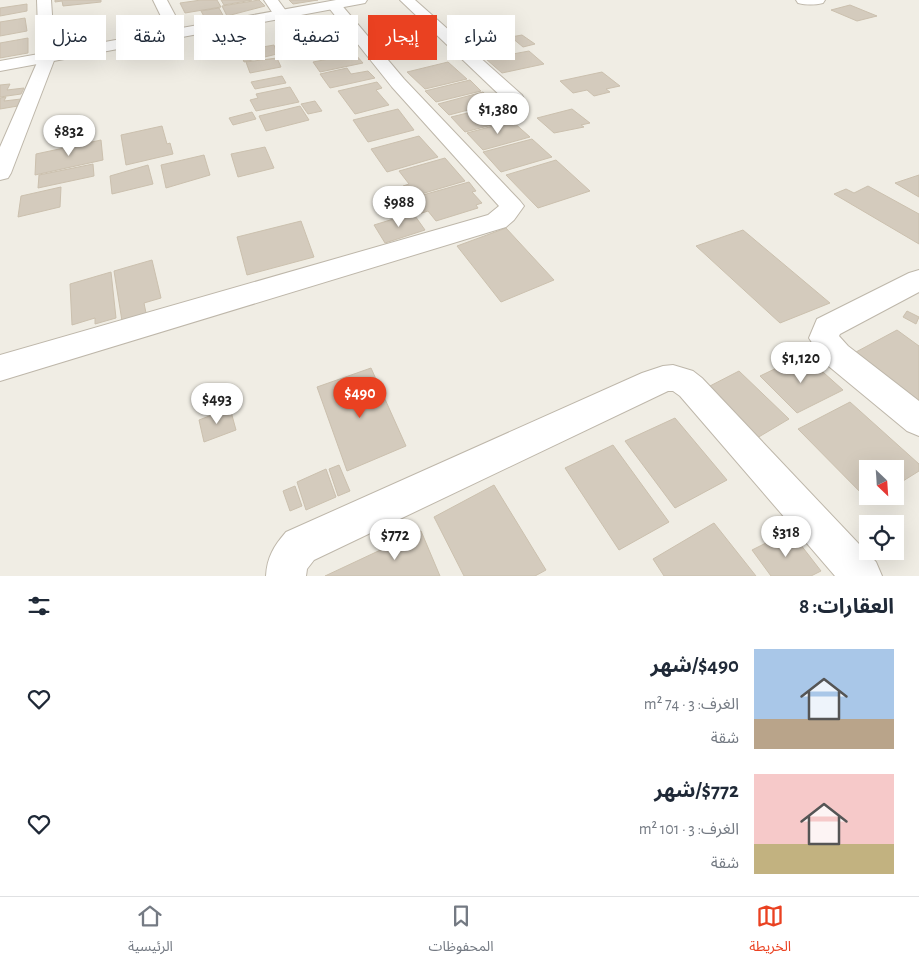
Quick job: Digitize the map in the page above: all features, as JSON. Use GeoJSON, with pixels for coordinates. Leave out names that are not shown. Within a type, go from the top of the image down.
{"type":"FeatureCollection","features":[{"type":"Feature","properties":{"kind":"street"},"geometry":{"type":"LineString","coordinates":[[44,0],[45,15]]}},
{"type":"Feature","properties":{"kind":"street"},"geometry":{"type":"LineString","coordinates":[[160,0],[168,15]]}},
{"type":"Feature","properties":{"kind":"street"},"geometry":{"type":"LineString","coordinates":[[272,0],[281,15],[360,0]]}},
{"type":"Feature","properties":{"kind":"street"},"geometry":{"type":"LineString","coordinates":[[408,0],[515,99]]}},
{"type":"Feature","properties":{"kind":"street"},"geometry":{"type":"LineString","coordinates":[[803,0],[818,0]]}},
{"type":"Feature","properties":{"kind":"street"},"geometry":{"type":"LineString","coordinates":[[0,368],[497,221],[505,215],[512,206],[398,83],[334,5]]}},
{"type":"Feature","properties":{"kind":"street"},"geometry":{"type":"LineString","coordinates":[[184,33],[275,16]]}},
{"type":"Feature","properties":{"kind":"street"},"geometry":{"type":"LineString","coordinates":[[0,66],[35,60]]}},
{"type":"Feature","properties":{"kind":"street"},"geometry":{"type":"LineString","coordinates":[[0,173],[46,60]]}},
{"type":"Feature","properties":{"kind":"street"},"geometry":{"type":"LineString","coordinates":[[919,280],[828,328],[824,338],[837,355],[919,421]]}},
{"type":"Feature","properties":{"kind":"street"},"geometry":{"type":"LineString","coordinates":[[286,576],[287,562],[300,546],[663,378],[683,380],[691,387],[862,576]]}},
{"type":"Feature","properties":{"kind":"building"},"geometry":{"type":"Polygon","coordinates":[[[55,0],[101,0],[101,2],[63,6],[62,1],[55,2],[55,0]]]}},
{"type":"Feature","properties":{"kind":"building"},"geometry":{"type":"Polygon","coordinates":[[[217,0],[221,7],[185,13],[180,3],[217,0]]]}},
{"type":"Feature","properties":{"kind":"building"},"geometry":{"type":"Polygon","coordinates":[[[221,0],[252,0],[224,5],[221,0]]]}},
{"type":"Feature","properties":{"kind":"building"},"geometry":{"type":"Polygon","coordinates":[[[259,0],[265,6],[226,15],[222,6],[259,0]]]}},
{"type":"Feature","properties":{"kind":"building"},"geometry":{"type":"Polygon","coordinates":[[[289,0],[318,0],[293,4],[289,0]]]}},
{"type":"Feature","properties":{"kind":"building"},"geometry":{"type":"Polygon","coordinates":[[[27,4],[27,11],[0,16],[0,8],[27,4]]]}},
{"type":"Feature","properties":{"kind":"building"},"geometry":{"type":"Polygon","coordinates":[[[850,5],[877,16],[857,21],[831,10],[850,5]]]}},
{"type":"Feature","properties":{"kind":"building"},"geometry":{"type":"Polygon","coordinates":[[[219,8],[223,15],[203,15],[201,11],[219,8]]]}},
{"type":"Feature","properties":{"kind":"building"},"geometry":{"type":"Polygon","coordinates":[[[25,18],[27,31],[0,36],[0,22],[25,18]]]}},
{"type":"Feature","properties":{"kind":"building"},"geometry":{"type":"Polygon","coordinates":[[[522,35],[535,44],[523,47],[515,40],[515,36],[522,35]]]}},
{"type":"Feature","properties":{"kind":"building"},"geometry":{"type":"Polygon","coordinates":[[[28,38],[28,53],[0,58],[0,43],[28,38]]]}},
{"type":"Feature","properties":{"kind":"building"},"geometry":{"type":"Polygon","coordinates":[[[274,45],[275,54],[265,57],[265,47],[274,45]]]}},
{"type":"Feature","properties":{"kind":"building"},"geometry":{"type":"Polygon","coordinates":[[[529,51],[544,64],[502,73],[487,60],[515,60],[515,54],[529,51]]]}},
{"type":"Feature","properties":{"kind":"building"},"geometry":{"type":"Polygon","coordinates":[[[358,57],[363,63],[320,72],[313,62],[324,60],[358,60],[358,57]]]}},
{"type":"Feature","properties":{"kind":"building"},"geometry":{"type":"Polygon","coordinates":[[[275,58],[281,67],[250,73],[246,62],[275,58]]]}},
{"type":"Feature","properties":{"kind":"building"},"geometry":{"type":"Polygon","coordinates":[[[448,62],[467,79],[425,89],[407,72],[448,62]]]}},
{"type":"Feature","properties":{"kind":"building"},"geometry":{"type":"Polygon","coordinates":[[[347,68],[351,74],[368,71],[375,78],[330,88],[320,74],[347,68]]]}},
{"type":"Feature","properties":{"kind":"building"},"geometry":{"type":"Polygon","coordinates":[[[602,72],[620,86],[606,89],[610,92],[594,96],[587,90],[573,93],[560,81],[602,72]]]}},
{"type":"Feature","properties":{"kind":"building"},"geometry":{"type":"Polygon","coordinates":[[[282,76],[286,83],[255,89],[251,82],[282,76]]]}},
{"type":"Feature","properties":{"kind":"building"},"geometry":{"type":"Polygon","coordinates":[[[470,80],[481,91],[436,102],[425,91],[470,80]]]}},
{"type":"Feature","properties":{"kind":"building"},"geometry":{"type":"Polygon","coordinates":[[[377,82],[382,88],[376,90],[389,105],[355,114],[338,91],[377,82]]]}},
{"type":"Feature","properties":{"kind":"building"},"geometry":{"type":"Polygon","coordinates":[[[10,84],[7,90],[24,88],[21,94],[0,97],[0,85],[10,84]]]}},
{"type":"Feature","properties":{"kind":"building"},"geometry":{"type":"Polygon","coordinates":[[[290,87],[299,102],[256,111],[250,100],[258,98],[256,94],[290,87]]]}},
{"type":"Feature","properties":{"kind":"building"},"geometry":{"type":"Polygon","coordinates":[[[483,92],[495,103],[449,115],[438,104],[483,92]]]}},
{"type":"Feature","properties":{"kind":"building"},"geometry":{"type":"Polygon","coordinates":[[[6,97],[4,101],[21,99],[18,106],[0,109],[0,98],[6,97]]]}},
{"type":"Feature","properties":{"kind":"building"},"geometry":{"type":"Polygon","coordinates":[[[315,101],[322,111],[308,114],[301,104],[315,101]]]}},
{"type":"Feature","properties":{"kind":"building"},"geometry":{"type":"Polygon","coordinates":[[[300,106],[309,120],[266,131],[259,116],[300,106]]]}},
{"type":"Feature","properties":{"kind":"building"},"geometry":{"type":"Polygon","coordinates":[[[496,106],[511,120],[465,132],[451,117],[496,106]]]}},
{"type":"Feature","properties":{"kind":"building"},"geometry":{"type":"Polygon","coordinates":[[[398,109],[414,130],[368,142],[353,120],[398,109]]]}},
{"type":"Feature","properties":{"kind":"building"},"geometry":{"type":"Polygon","coordinates":[[[572,109],[590,123],[581,125],[584,127],[554,133],[537,118],[572,109]]]}},
{"type":"Feature","properties":{"kind":"building"},"geometry":{"type":"Polygon","coordinates":[[[252,112],[256,119],[233,125],[229,118],[252,112]]]}},
{"type":"Feature","properties":{"kind":"building"},"geometry":{"type":"Polygon","coordinates":[[[512,121],[530,137],[483,150],[467,133],[512,121]]]}},
{"type":"Feature","properties":{"kind":"building"},"geometry":{"type":"Polygon","coordinates":[[[162,126],[167,144],[170,143],[173,154],[126,165],[121,135],[162,126]]]}},
{"type":"Feature","properties":{"kind":"building"},"geometry":{"type":"Polygon","coordinates":[[[419,136],[438,157],[387,172],[371,149],[419,136]]]}},
{"type":"Feature","properties":{"kind":"building"},"geometry":{"type":"Polygon","coordinates":[[[532,139],[552,157],[501,172],[483,152],[532,139]]]}},
{"type":"Feature","properties":{"kind":"building"},"geometry":{"type":"Polygon","coordinates":[[[101,140],[103,160],[35,175],[36,154],[101,140]]]}},
{"type":"Feature","properties":{"kind":"building"},"geometry":{"type":"Polygon","coordinates":[[[265,147],[274,168],[238,177],[231,154],[265,147]]]}},
{"type":"Feature","properties":{"kind":"building"},"geometry":{"type":"Polygon","coordinates":[[[204,155],[210,175],[166,188],[161,165],[204,155]]]}},
{"type":"Feature","properties":{"kind":"building"},"geometry":{"type":"Polygon","coordinates":[[[445,158],[465,181],[411,197],[403,186],[409,184],[399,171],[445,158]]]}},
{"type":"Feature","properties":{"kind":"building"},"geometry":{"type":"Polygon","coordinates":[[[556,160],[590,191],[538,208],[506,175],[556,160]]]}},
{"type":"Feature","properties":{"kind":"building"},"geometry":{"type":"Polygon","coordinates":[[[93,164],[94,176],[38,188],[39,175],[93,164]]]}},
{"type":"Feature","properties":{"kind":"building"},"geometry":{"type":"Polygon","coordinates":[[[148,165],[153,184],[112,194],[110,176],[148,165]]]}},
{"type":"Feature","properties":{"kind":"building"},"geometry":{"type":"Polygon","coordinates":[[[919,175],[919,197],[895,183],[919,175]]]}},
{"type":"Feature","properties":{"kind":"building"},"geometry":{"type":"Polygon","coordinates":[[[469,182],[476,191],[472,192],[482,203],[476,205],[478,208],[436,221],[428,211],[416,215],[405,200],[469,182]]]}},
{"type":"Feature","properties":{"kind":"building"},"geometry":{"type":"Polygon","coordinates":[[[868,186],[919,214],[919,244],[834,194],[846,189],[854,193],[868,186]]]}},
{"type":"Feature","properties":{"kind":"building"},"geometry":{"type":"Polygon","coordinates":[[[61,187],[60,207],[18,217],[21,196],[61,187]]]}},
{"type":"Feature","properties":{"kind":"building"},"geometry":{"type":"Polygon","coordinates":[[[413,213],[425,230],[385,243],[374,225],[413,213]]]}},
{"type":"Feature","properties":{"kind":"building"},"geometry":{"type":"Polygon","coordinates":[[[301,221],[314,257],[247,275],[237,237],[301,221]]]}},
{"type":"Feature","properties":{"kind":"building"},"geometry":{"type":"Polygon","coordinates":[[[506,228],[554,280],[501,302],[457,246],[506,228]]]}},
{"type":"Feature","properties":{"kind":"building"},"geometry":{"type":"Polygon","coordinates":[[[743,230],[830,303],[780,323],[696,246],[743,230]]]}},
{"type":"Feature","properties":{"kind":"building"},"geometry":{"type":"Polygon","coordinates":[[[152,260],[161,298],[144,303],[146,313],[122,321],[114,271],[152,260]]]}},
{"type":"Feature","properties":{"kind":"building"},"geometry":{"type":"Polygon","coordinates":[[[111,272],[116,318],[95,324],[95,318],[72,325],[70,284],[111,272]]]}},
{"type":"Feature","properties":{"kind":"building"},"geometry":{"type":"Polygon","coordinates":[[[907,311],[919,317],[916,324],[903,317],[907,311]]]}},
{"type":"Feature","properties":{"kind":"building"},"geometry":{"type":"Polygon","coordinates":[[[897,330],[919,346],[919,403],[856,352],[897,330]]]}},
{"type":"Feature","properties":{"kind":"building"},"geometry":{"type":"Polygon","coordinates":[[[804,355],[843,390],[797,413],[760,376],[804,355]]]}},
{"type":"Feature","properties":{"kind":"building"},"geometry":{"type":"Polygon","coordinates":[[[371,368],[406,446],[347,471],[317,387],[371,368]]]}},
{"type":"Feature","properties":{"kind":"building"},"geometry":{"type":"Polygon","coordinates":[[[739,371],[789,419],[757,438],[708,387],[739,371]]]}},
{"type":"Feature","properties":{"kind":"building"},"geometry":{"type":"Polygon","coordinates":[[[850,402],[919,464],[919,471],[904,480],[904,460],[859,460],[859,491],[798,429],[850,402]]]}},
{"type":"Feature","properties":{"kind":"building"},"geometry":{"type":"Polygon","coordinates":[[[230,408],[236,430],[204,442],[199,420],[230,408]]]}},
{"type":"Feature","properties":{"kind":"building"},"geometry":{"type":"Polygon","coordinates":[[[675,418],[727,480],[675,508],[625,441],[675,418]]]}},
{"type":"Feature","properties":{"kind":"building"},"geometry":{"type":"Polygon","coordinates":[[[613,445],[669,522],[619,550],[565,468],[613,445]]]}},
{"type":"Feature","properties":{"kind":"building"},"geometry":{"type":"Polygon","coordinates":[[[339,465],[350,491],[338,496],[329,469],[339,465]]]}},
{"type":"Feature","properties":{"kind":"building"},"geometry":{"type":"Polygon","coordinates":[[[326,469],[336,497],[306,510],[297,482],[326,469]]]}},
{"type":"Feature","properties":{"kind":"building"},"geometry":{"type":"Polygon","coordinates":[[[494,485],[546,570],[535,576],[464,576],[434,517],[494,485]]]}},
{"type":"Feature","properties":{"kind":"building"},"geometry":{"type":"Polygon","coordinates":[[[295,486],[302,506],[290,511],[283,491],[295,486]]]}},
{"type":"Feature","properties":{"kind":"building"},"geometry":{"type":"Polygon","coordinates":[[[714,523],[756,576],[664,576],[653,559],[714,523]]]}},
{"type":"Feature","properties":{"kind":"building"},"geometry":{"type":"Polygon","coordinates":[[[421,531],[440,576],[325,576],[421,531]]]}},
{"type":"Feature","properties":{"kind":"building"},"geometry":{"type":"Polygon","coordinates":[[[790,531],[821,571],[811,576],[771,576],[752,550],[790,531]]]}}]}
